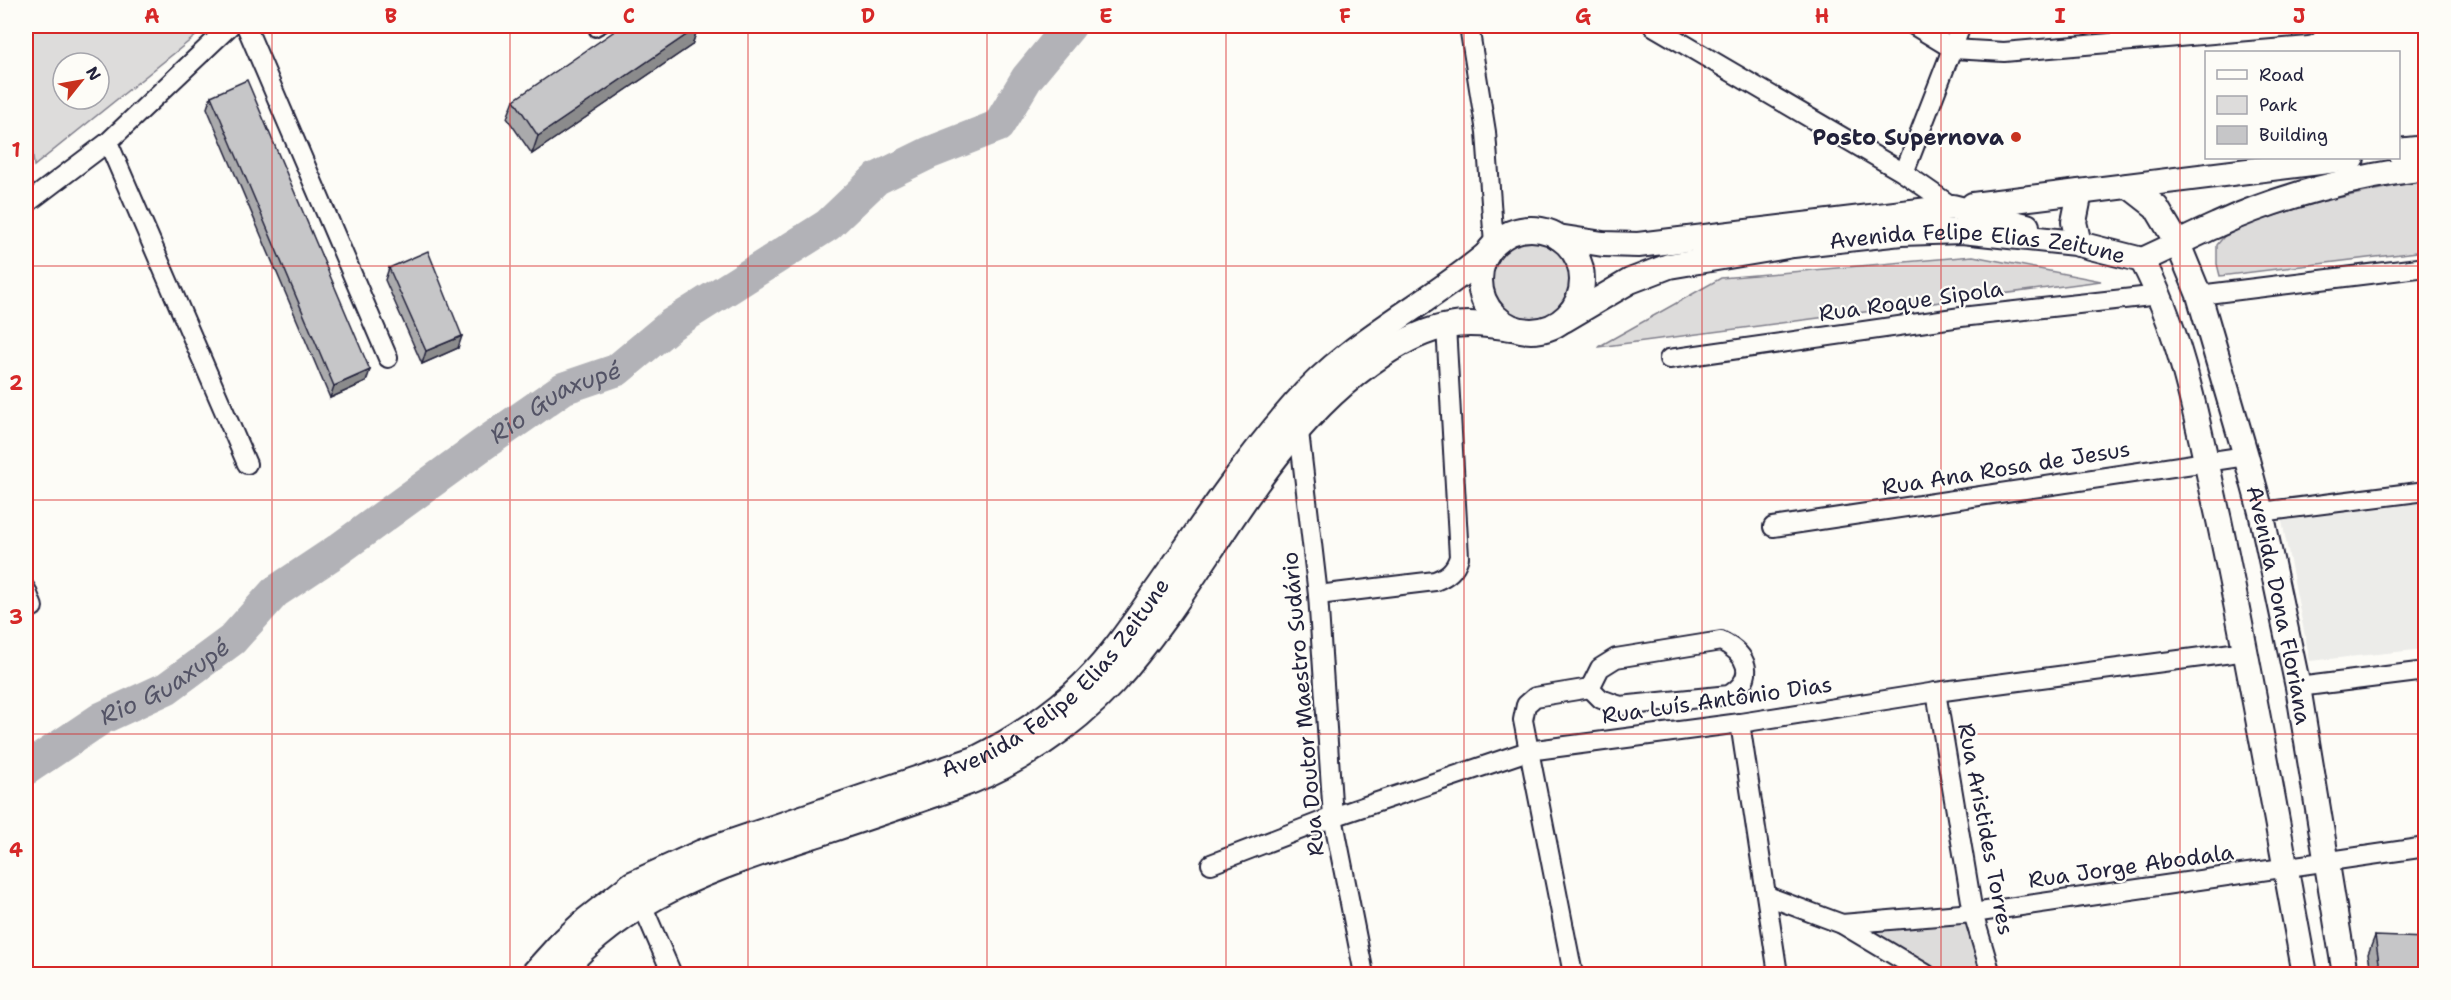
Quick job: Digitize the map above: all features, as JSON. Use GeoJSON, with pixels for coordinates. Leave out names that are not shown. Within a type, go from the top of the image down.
{"type":"FeatureCollection","features":[{"type":"Feature","properties":{"kind":"main road"},"geometry":{"type":"LineString","coordinates":[[2400,152],[2426,148]]}},
{"type":"Feature","properties":{"kind":"main road","name":"Avenida Felipe Elias Zeitune"},"geometry":{"type":"LineString","coordinates":[[1558,237],[1603,244],[1638,245],[2344,159]]}},
{"type":"Feature","properties":{"kind":"main road","name":"Avenida Felipe Elias Zeitune"},"geometry":{"type":"LineString","coordinates":[[1564,320],[1608,293],[1648,273],[1669,266],[1793,245],[1935,231],[1962,231],[2077,244],[2142,261],[2218,224],[2282,201],[2347,183],[2426,168]]}},
{"type":"Feature","properties":{"kind":"main road","name":"Avenida Dona Floriana"},"geometry":{"type":"LineString","coordinates":[[2128,186],[2156,207],[2178,244],[2199,295],[2246,456],[2298,687],[2345,975]]}},
{"type":"Feature","properties":{"kind":"main road"},"geometry":{"type":"LineString","coordinates":[[1953,207],[2031,228],[2077,244],[2074,222],[2080,192]]}},
{"type":"Feature","properties":{"kind":"main road"},"geometry":{"type":"LineString","coordinates":[[1523,230],[1547,232],[1558,237],[1575,254],[1582,277],[1578,300],[1564,320],[1543,330],[1532,332],[1511,328],[1494,315],[1483,296],[1480,275],[1491,249],[1512,232],[1523,230]]}},
{"type":"Feature","properties":{"kind":"main road","name":"Avenida Felipe Elias Zeitune"},"geometry":{"type":"LineString","coordinates":[[533,975],[562,942],[586,920],[638,894],[702,852],[975,759],[1004,745],[1049,713],[1074,693],[1114,649],[1210,514],[1297,416],[1334,367],[1459,278],[1491,249]]}},
{"type":"Feature","properties":{"kind":"main road","name":"Avenida Dona Floriana"},"geometry":{"type":"LineString","coordinates":[[2142,261],[2160,295],[2183,363],[2206,462],[2247,651],[2305,975]]}},
{"type":"Feature","properties":{"kind":"main road","name":"Avenida Felipe Elias Zeitune"},"geometry":{"type":"LineString","coordinates":[[1297,416],[1321,404],[1369,364],[1413,337],[1446,326],[1480,324],[1511,328]]}},
{"type":"Feature","properties":{"kind":"main road","name":"Avenida Felipe Elias Zeitune"},"geometry":{"type":"LineString","coordinates":[[560,975],[604,932],[638,894]]}},
{"type":"Feature","properties":{"kind":"street"},"geometry":{"type":"LineString","coordinates":[[26,204],[108,142],[230,26]]}},
{"type":"Feature","properties":{"kind":"street"},"geometry":{"type":"LineString","coordinates":[[246,26],[388,358]]}},
{"type":"Feature","properties":{"kind":"street"},"geometry":{"type":"LineString","coordinates":[[1469,26],[1486,132],[1491,249]]}},
{"type":"Feature","properties":{"kind":"street"},"geometry":{"type":"LineString","coordinates":[[1653,26],[1904,173],[1953,207]]}},
{"type":"Feature","properties":{"kind":"street"},"geometry":{"type":"LineString","coordinates":[[1915,26],[1953,49],[2004,52],[2307,26]]}},
{"type":"Feature","properties":{"kind":"street"},"geometry":{"type":"LineString","coordinates":[[1904,173],[1961,26]]}},
{"type":"Feature","properties":{"kind":"street"},"geometry":{"type":"LineString","coordinates":[[108,142],[247,464]]}},
{"type":"Feature","properties":{"kind":"street"},"geometry":{"type":"LineString","coordinates":[[2199,295],[2426,267]]}},
{"type":"Feature","properties":{"kind":"street","name":"Rua Roque Sipola"},"geometry":{"type":"LineString","coordinates":[[1669,359],[1961,317],[2160,295]]}},
{"type":"Feature","properties":{"kind":"street"},"geometry":{"type":"LineString","coordinates":[[1318,595],[1435,581],[1446,577],[1457,565],[1460,556],[1446,326]]}},
{"type":"Feature","properties":{"kind":"street","name":"Rua Doutor Maestro Sudário"},"geometry":{"type":"LineString","coordinates":[[1297,416],[1318,595],[1334,817],[1364,975]]}},
{"type":"Feature","properties":{"kind":"street","name":"Rua Ana Rosa de Jesus"},"geometry":{"type":"LineString","coordinates":[[1773,527],[2246,456]]}},
{"type":"Feature","properties":{"kind":"street"},"geometry":{"type":"LineString","coordinates":[[2260,512],[2426,491]]}},
{"type":"Feature","properties":{"kind":"street"},"geometry":{"type":"LineString","coordinates":[[26,589],[33,607]]}},
{"type":"Feature","properties":{"kind":"street"},"geometry":{"type":"LineString","coordinates":[[1721,640],[1733,646],[1743,656],[1746,669],[1745,681],[1739,689],[1729,695],[1620,706],[1601,699],[1590,688],[1600,668],[1616,658],[1721,640]]}},
{"type":"Feature","properties":{"kind":"street","name":"Rua Luís Antônio Dias"},"geometry":{"type":"LineString","coordinates":[[1211,864],[1334,817],[1528,751],[1740,723],[1936,692],[2247,651]]}},
{"type":"Feature","properties":{"kind":"street"},"geometry":{"type":"LineString","coordinates":[[2298,687],[2426,671]]}},
{"type":"Feature","properties":{"kind":"street"},"geometry":{"type":"LineString","coordinates":[[1574,975],[1523,720],[1529,700],[1535,697],[1590,688]]}},
{"type":"Feature","properties":{"kind":"street","name":"Rua Aristides Torres"},"geometry":{"type":"LineString","coordinates":[[1936,692],[1973,913],[1991,975]]}},
{"type":"Feature","properties":{"kind":"street"},"geometry":{"type":"LineString","coordinates":[[1740,723],[1778,975]]}},
{"type":"Feature","properties":{"kind":"street","name":"Rua Jorge Abodala"},"geometry":{"type":"LineString","coordinates":[[1842,924],[1973,913],[2426,847]]}},
{"type":"Feature","properties":{"kind":"street"},"geometry":{"type":"LineString","coordinates":[[638,894],[672,975]]}},
{"type":"Feature","properties":{"kind":"street"},"geometry":{"type":"LineString","coordinates":[[1767,896],[1842,924],[1926,975]]}},
{"type":"Feature","properties":{"kind":"lane"},"geometry":{"type":"LineString","coordinates":[[595,32],[604,26]]}},
{"type":"Feature","properties":{"kind":"shaded area"},"geometry":{"type":"Polygon","coordinates":[[[2425,502],[2425,649],[2310,661],[2281,516],[2425,502]]]}},
{"type":"Feature","properties":{"kind":"green space"},"geometry":{"type":"Polygon","coordinates":[[[26,26],[208,26],[111,104],[111,51],[51,51],[51,111],[102,111],[34,166],[26,91],[26,26]]]}},
{"type":"Feature","properties":{"kind":"green space"},"geometry":{"type":"Polygon","coordinates":[[[2425,180],[2425,251],[2220,276],[2217,264],[2217,245],[2230,229],[2323,201],[2425,180]]]}},
{"type":"Feature","properties":{"kind":"green space"},"geometry":{"type":"Polygon","coordinates":[[[1531,237],[1555,244],[1567,256],[1574,280],[1567,304],[1555,316],[1531,323],[1507,316],[1495,304],[1488,280],[1495,256],[1507,244],[1531,237]]]}},
{"type":"Feature","properties":{"kind":"green space"},"geometry":{"type":"Polygon","coordinates":[[[1973,256],[2101,281],[1598,347],[1721,278],[1973,256]]]}},
{"type":"Feature","properties":{"kind":"green space"},"geometry":{"type":"Polygon","coordinates":[[[1965,919],[1983,974],[1937,974],[1863,929],[1965,919]]]}},
{"type":"Feature","properties":{"kind":"building"},"geometry":{"type":"Polygon","coordinates":[[[622,26],[698,27],[538,136],[514,100],[622,26]]]}},
{"type":"Feature","properties":{"kind":"building"},"geometry":{"type":"Polygon","coordinates":[[[247,80],[370,370],[334,386],[211,96],[247,80]]]}},
{"type":"Feature","properties":{"kind":"building"},"geometry":{"type":"Polygon","coordinates":[[[428,251],[462,336],[426,351],[389,268],[428,251]]]}},
{"type":"Feature","properties":{"kind":"building"},"geometry":{"type":"Polygon","coordinates":[[[2375,936],[2426,938],[2426,975],[2381,975],[2375,936]]]}},
{"type":"Feature","properties":{"kind":"waterway","name":"Rio Guaxupé"},"geometry":{"type":"LineString","coordinates":[[26,769],[102,718],[167,688],[232,640],[275,592],[335,552],[564,388],[617,370],[672,324],[828,225],[876,179],[929,153],[998,126],[1027,78],[1070,26]]}},
{"type":"Feature","properties":{"kind":"place","name":"Posto Supernova"},"geometry":{"type":"Point","coordinates":[2016,137]}}]}
